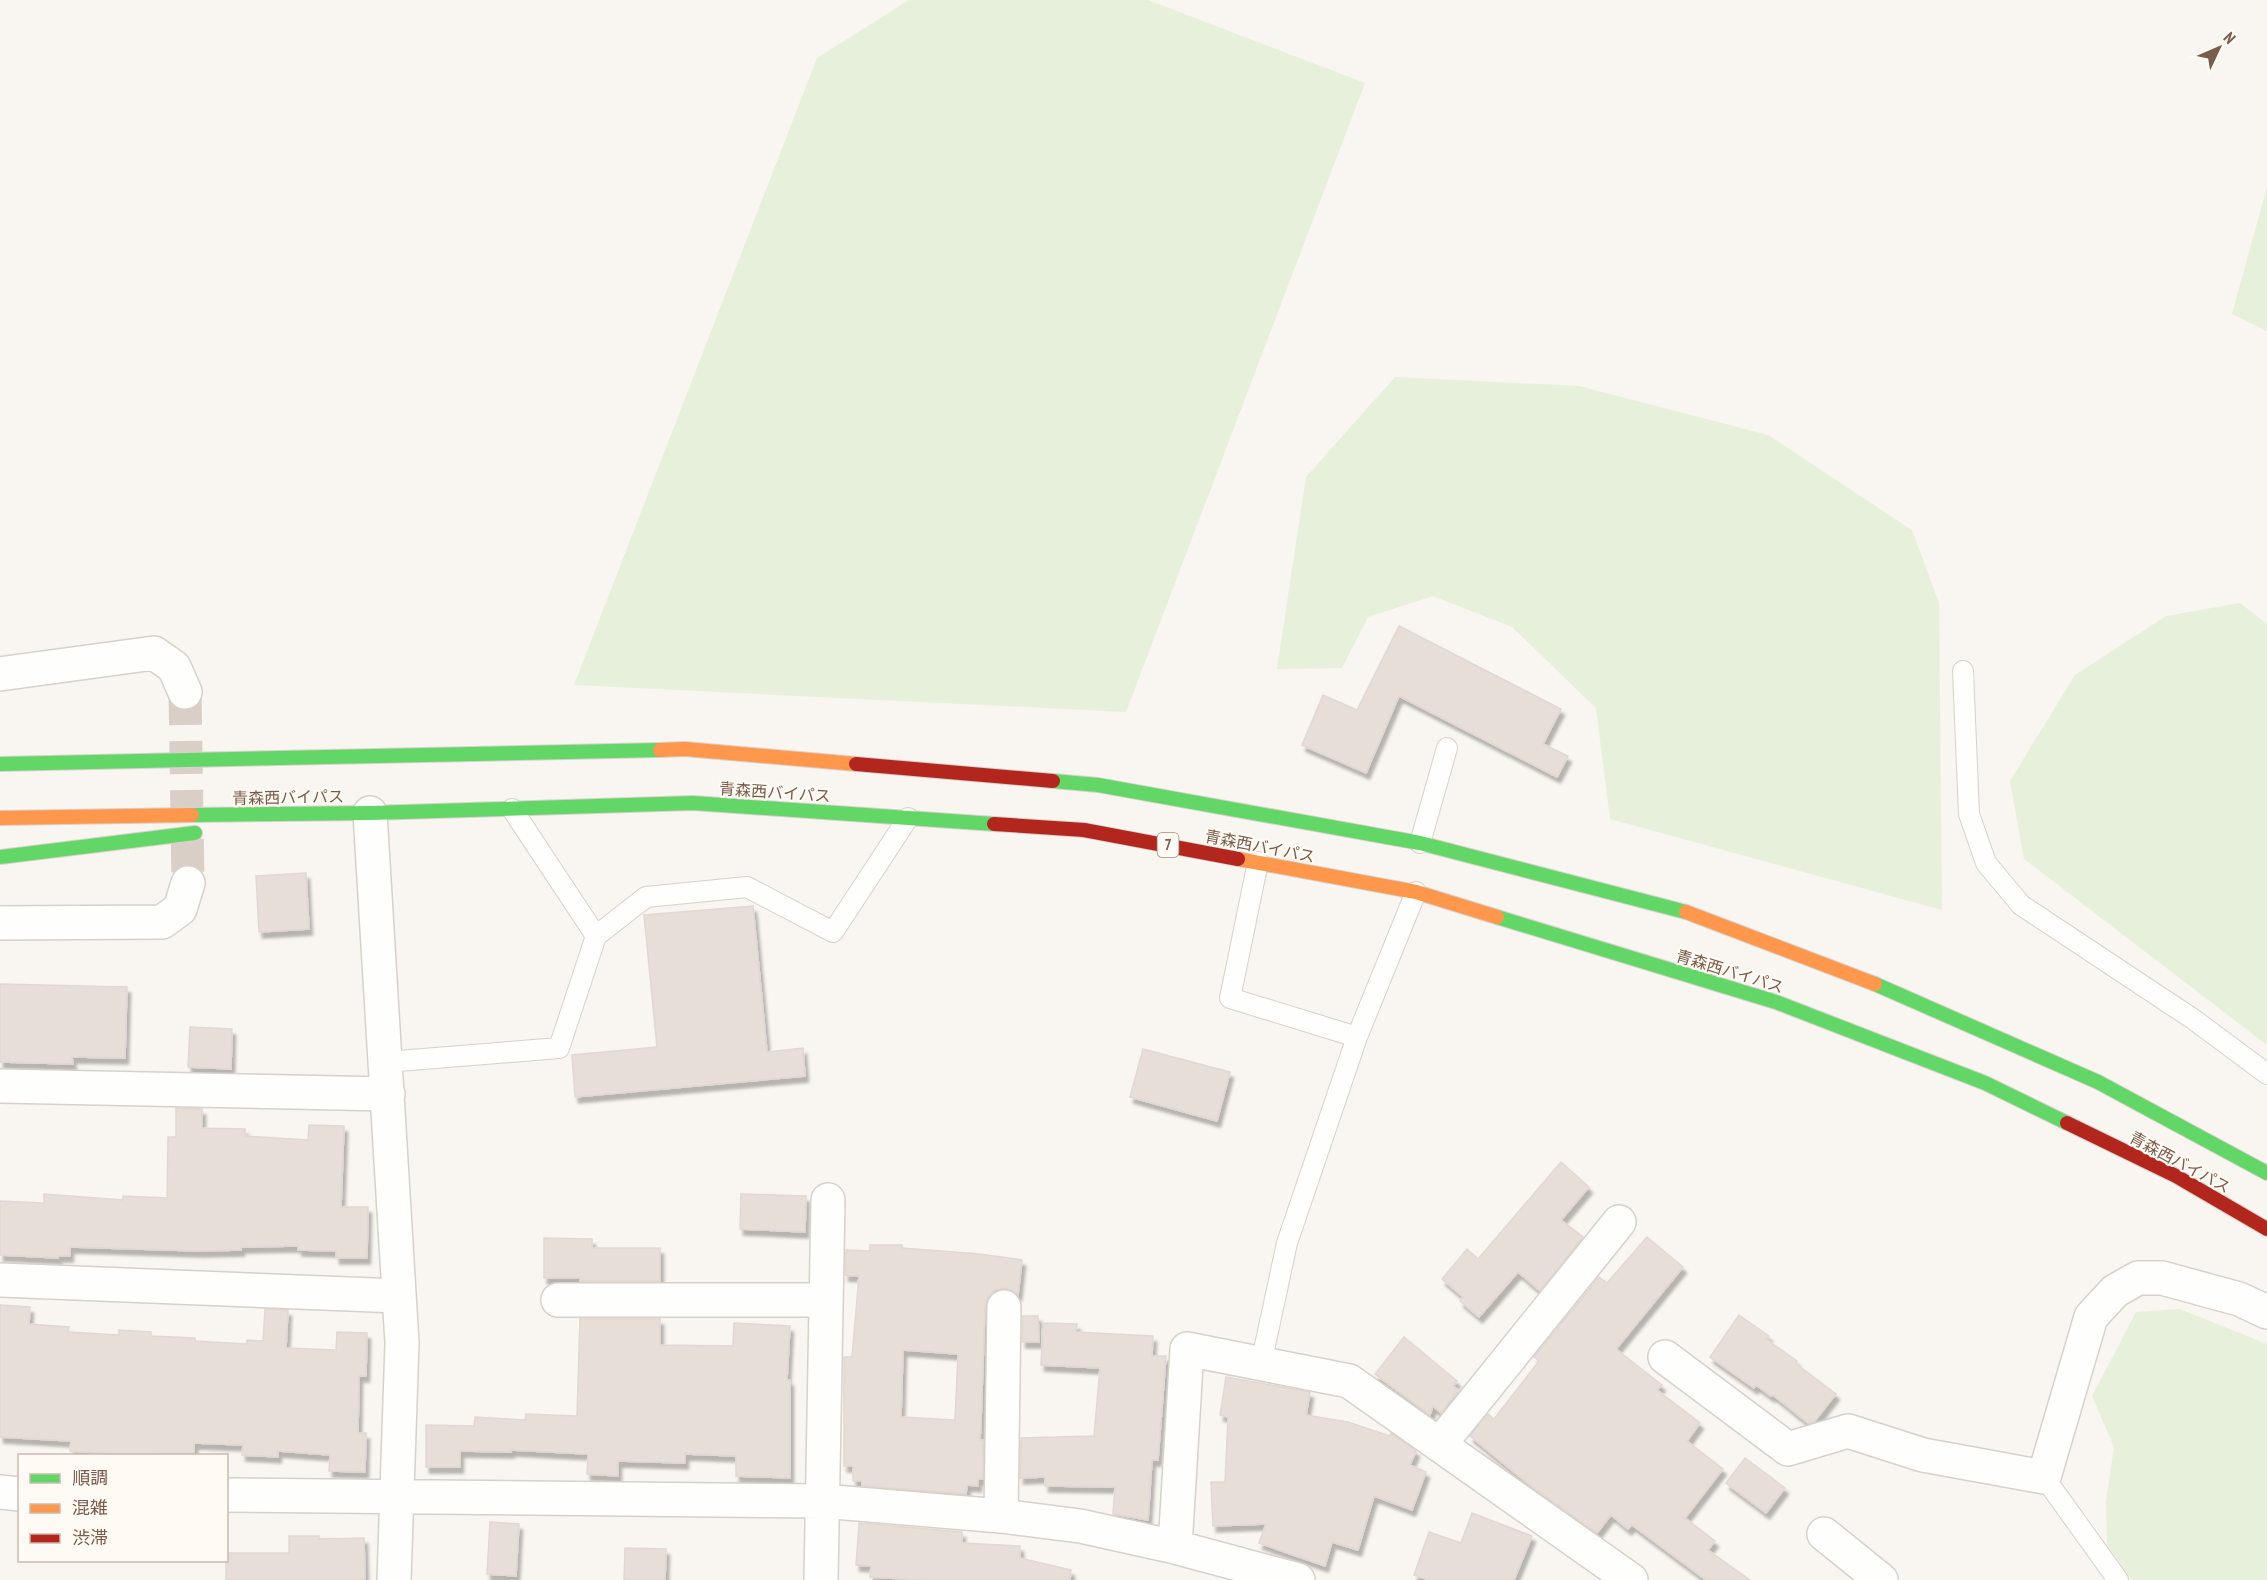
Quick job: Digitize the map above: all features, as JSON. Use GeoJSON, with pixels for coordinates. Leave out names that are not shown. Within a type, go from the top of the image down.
{"type":"FeatureCollection","features":[{"type":"Feature","properties":{"kind":"highway","name":"青森西バイパス"},"geometry":{"type":"LineString","coordinates":[[0,764],[685,749],[1098,785],[1420,843],[1688,912],[1884,988],[2098,1082],[2267,1173]]}},
{"type":"Feature","properties":{"kind":"highway","name":"青森西バイパス"},"geometry":{"type":"LineString","coordinates":[[0,818],[370,813],[693,803],[1084,830],[1416,892],[1776,1002],[1974,1079],[2176,1176],[2267,1229]]}},
{"type":"Feature","properties":{"kind":"highway"},"geometry":{"type":"LineString","coordinates":[[243,828],[370,813]]}},
{"type":"Feature","properties":{"kind":"highway"},"geometry":{"type":"LineString","coordinates":[[0,856],[208,832]]}},
{"type":"Feature","properties":{"kind":"street"},"geometry":{"type":"LineString","coordinates":[[0,674],[154,653],[174,667],[185,692]]}},
{"type":"Feature","properties":{"kind":"street"},"geometry":{"type":"LineString","coordinates":[[370,813],[402,1343],[394,1580]]}},
{"type":"Feature","properties":{"kind":"street"},"geometry":{"type":"LineString","coordinates":[[0,923],[162,922],[180,909],[188,883]]}},
{"type":"Feature","properties":{"kind":"street"},"geometry":{"type":"LineString","coordinates":[[0,1086],[387,1078]]}},
{"type":"Feature","properties":{"kind":"street"},"geometry":{"type":"LineString","coordinates":[[821,1580],[828,1200]]}},
{"type":"Feature","properties":{"kind":"street"},"geometry":{"type":"LineString","coordinates":[[1440,1444],[1619,1222]]}},
{"type":"Feature","properties":{"kind":"street"},"geometry":{"type":"LineString","coordinates":[[1665,1357],[1788,1449],[1848,1431],[1923,1455],[2044,1477],[2091,1317],[2115,1291],[2138,1278],[2162,1278],[2239,1299],[2267,1312]]}},
{"type":"Feature","properties":{"kind":"street"},"geometry":{"type":"LineString","coordinates":[[0,1280],[399,1296]]}},
{"type":"Feature","properties":{"kind":"street"},"geometry":{"type":"LineString","coordinates":[[558,1300],[826,1300]]}},
{"type":"Feature","properties":{"kind":"street"},"geometry":{"type":"LineString","coordinates":[[1001,1516],[1004,1307]]}},
{"type":"Feature","properties":{"kind":"street"},"geometry":{"type":"LineString","coordinates":[[1175,1547],[1187,1350],[1349,1381],[1631,1580]]}},
{"type":"Feature","properties":{"kind":"street"},"geometry":{"type":"LineString","coordinates":[[0,1492],[18,1494]]}},
{"type":"Feature","properties":{"kind":"street"},"geometry":{"type":"LineString","coordinates":[[228,1495],[822,1501],[1001,1516],[1080,1526],[1175,1547],[1298,1580]]}},
{"type":"Feature","properties":{"kind":"street"},"geometry":{"type":"LineString","coordinates":[[1824,1534],[1881,1580]]}},
{"type":"Feature","properties":{"kind":"lane"},"geometry":{"type":"LineString","coordinates":[[1963,671],[1969,814],[1986,863],[2021,905],[2193,1019],[2267,1074]]}},
{"type":"Feature","properties":{"kind":"lane"},"geometry":{"type":"LineString","coordinates":[[1420,843],[1447,748]]}},
{"type":"Feature","properties":{"kind":"lane"},"geometry":{"type":"LineString","coordinates":[[512,809],[596,936]]}},
{"type":"Feature","properties":{"kind":"lane"},"geometry":{"type":"LineString","coordinates":[[387,1078],[559,1048],[596,936],[646,897],[747,886],[833,932],[908,818]]}},
{"type":"Feature","properties":{"kind":"lane"},"geometry":{"type":"LineString","coordinates":[[1258,862],[1230,998],[1357,1037]]}},
{"type":"Feature","properties":{"kind":"lane"},"geometry":{"type":"LineString","coordinates":[[1261,1364],[1287,1243],[1357,1037],[1416,892]]}},
{"type":"Feature","properties":{"kind":"lane"},"geometry":{"type":"LineString","coordinates":[[2044,1477],[2118,1580]]}},
{"type":"Feature","properties":{"kind":"green space"},"geometry":{"type":"Polygon","coordinates":[[[909,0],[1148,0],[1365,83],[1126,712],[574,685],[817,58],[909,0]]]}},
{"type":"Feature","properties":{"kind":"green space"},"geometry":{"type":"Polygon","coordinates":[[[2267,187],[2267,331],[2232,314],[2267,187]]]}},
{"type":"Feature","properties":{"kind":"green space"},"geometry":{"type":"Polygon","coordinates":[[[1395,377],[1579,386],[1768,435],[1912,530],[1939,603],[1942,910],[1610,819],[1596,708],[1512,627],[1433,596],[1368,617],[1342,668],[1277,669],[1306,477],[1395,377]]]}},
{"type":"Feature","properties":{"kind":"green space"},"geometry":{"type":"Polygon","coordinates":[[[2240,603],[2267,624],[2267,1045],[2024,859],[2010,781],[2075,675],[2166,616],[2240,603]]]}},
{"type":"Feature","properties":{"kind":"green space"},"geometry":{"type":"Polygon","coordinates":[[[2180,1309],[2267,1344],[2267,1580],[2132,1580],[2107,1545],[2106,1501],[2114,1447],[2092,1396],[2136,1312],[2180,1309]]]}},
{"type":"Feature","properties":{"kind":"building"},"geometry":{"type":"Polygon","coordinates":[[[1399,626],[1561,709],[1543,744],[1568,756],[1557,777],[1399,696],[1366,773],[1302,745],[1323,695],[1357,710],[1399,626]]]}},
{"type":"Feature","properties":{"kind":"building"},"geometry":{"type":"Polygon","coordinates":[[[306,873],[309,929],[259,932],[256,876],[306,873]]]}},
{"type":"Feature","properties":{"kind":"building"},"geometry":{"type":"Polygon","coordinates":[[[753,906],[767,1052],[803,1048],[805,1076],[575,1097],[572,1055],[657,1047],[644,915],[753,906]]]}},
{"type":"Feature","properties":{"kind":"building"},"geometry":{"type":"Polygon","coordinates":[[[0,984],[127,987],[125,1058],[72,1057],[73,1064],[0,1062],[0,984]]]}},
{"type":"Feature","properties":{"kind":"building"},"geometry":{"type":"Polygon","coordinates":[[[190,1027],[232,1029],[231,1069],[188,1067],[190,1027]]]}},
{"type":"Feature","properties":{"kind":"building"},"geometry":{"type":"Polygon","coordinates":[[[1143,1049],[1230,1072],[1217,1121],[1130,1097],[1143,1049]]]}},
{"type":"Feature","properties":{"kind":"building"},"geometry":{"type":"Polygon","coordinates":[[[176,1108],[202,1109],[202,1128],[245,1129],[245,1136],[308,1140],[309,1125],[344,1126],[341,1207],[368,1207],[367,1258],[336,1258],[336,1251],[298,1250],[299,1246],[241,1247],[241,1250],[200,1251],[70,1247],[70,1256],[58,1256],[58,1258],[0,1255],[0,1201],[44,1203],[44,1194],[123,1200],[123,1196],[167,1198],[168,1137],[176,1137],[176,1108]]]}},
{"type":"Feature","properties":{"kind":"building"},"geometry":{"type":"Polygon","coordinates":[[[1561,1162],[1589,1187],[1561,1220],[1583,1237],[1540,1291],[1518,1272],[1479,1317],[1460,1301],[1463,1297],[1442,1279],[1467,1249],[1478,1259],[1561,1162]]]}},
{"type":"Feature","properties":{"kind":"building"},"geometry":{"type":"Polygon","coordinates":[[[741,1194],[806,1196],[805,1232],[740,1229],[741,1194]]]}},
{"type":"Feature","properties":{"kind":"building"},"geometry":{"type":"Polygon","coordinates":[[[1647,1237],[1683,1267],[1616,1349],[1662,1385],[1657,1390],[1700,1423],[1687,1441],[1723,1469],[1685,1518],[1715,1541],[1708,1550],[1750,1580],[1706,1580],[1632,1525],[1628,1529],[1611,1515],[1597,1533],[1532,1487],[1470,1436],[1488,1414],[1494,1419],[1539,1361],[1534,1357],[1599,1277],[1607,1283],[1647,1237]]]}},
{"type":"Feature","properties":{"kind":"building"},"geometry":{"type":"Polygon","coordinates":[[[544,1238],[592,1239],[592,1248],[660,1248],[660,1281],[580,1281],[581,1278],[544,1278],[544,1238]]]}},
{"type":"Feature","properties":{"kind":"building"},"geometry":{"type":"Polygon","coordinates":[[[870,1245],[902,1245],[902,1248],[1022,1260],[1018,1295],[1005,1288],[995,1290],[988,1297],[985,1306],[980,1440],[983,1440],[983,1479],[978,1479],[978,1486],[967,1485],[966,1494],[862,1486],[862,1481],[853,1481],[853,1466],[844,1466],[844,1357],[852,1357],[859,1276],[845,1275],[846,1250],[870,1251],[870,1245]],[[903,1350],[901,1417],[955,1420],[958,1354],[903,1350]]]}},
{"type":"Feature","properties":{"kind":"building"},"geometry":{"type":"Polygon","coordinates":[[[0,1305],[30,1307],[29,1324],[69,1327],[68,1332],[119,1335],[119,1330],[151,1332],[151,1336],[247,1344],[247,1340],[263,1341],[265,1309],[288,1310],[286,1348],[336,1350],[337,1332],[367,1333],[366,1376],[359,1376],[358,1433],[366,1433],[365,1472],[329,1471],[330,1455],[278,1451],[278,1457],[242,1455],[243,1445],[194,1443],[194,1453],[115,1454],[70,1451],[71,1441],[0,1437],[0,1305]]]}},
{"type":"Feature","properties":{"kind":"building"},"geometry":{"type":"Polygon","coordinates":[[[1739,1315],[1769,1336],[1766,1339],[1797,1361],[1795,1363],[1836,1394],[1814,1422],[1808,1423],[1773,1395],[1771,1396],[1756,1385],[1754,1388],[1710,1357],[1739,1315]]]}},
{"type":"Feature","properties":{"kind":"building"},"geometry":{"type":"Polygon","coordinates":[[[1023,1316],[1038,1316],[1039,1342],[1022,1342],[1023,1316]]]}},
{"type":"Feature","properties":{"kind":"building"},"geometry":{"type":"Polygon","coordinates":[[[580,1319],[660,1319],[660,1345],[733,1346],[734,1323],[790,1326],[787,1380],[790,1380],[790,1478],[736,1476],[736,1456],[685,1454],[685,1463],[618,1461],[618,1476],[587,1474],[588,1454],[511,1450],[511,1452],[460,1451],[460,1467],[426,1467],[426,1425],[474,1426],[475,1417],[525,1420],[526,1414],[577,1416],[580,1319]]]}},
{"type":"Feature","properties":{"kind":"building"},"geometry":{"type":"Polygon","coordinates":[[[1043,1323],[1077,1324],[1076,1332],[1153,1336],[1152,1356],[1166,1356],[1158,1460],[1152,1460],[1148,1520],[1113,1514],[1115,1487],[1045,1486],[1045,1477],[1020,1478],[1021,1438],[1094,1436],[1100,1368],[1041,1365],[1043,1323]]]}},
{"type":"Feature","properties":{"kind":"building"},"geometry":{"type":"Polygon","coordinates":[[[1404,1337],[1457,1381],[1453,1386],[1459,1390],[1441,1413],[1433,1406],[1430,1415],[1375,1374],[1404,1337]]]}},
{"type":"Feature","properties":{"kind":"building"},"geometry":{"type":"Polygon","coordinates":[[[1226,1377],[1310,1392],[1306,1415],[1348,1422],[1390,1436],[1391,1433],[1416,1451],[1410,1465],[1426,1472],[1412,1510],[1374,1496],[1358,1550],[1332,1542],[1325,1566],[1259,1543],[1266,1524],[1213,1526],[1211,1482],[1225,1482],[1228,1417],[1220,1415],[1226,1377]]]}},
{"type":"Feature","properties":{"kind":"building"},"geometry":{"type":"Polygon","coordinates":[[[1745,1458],[1785,1488],[1766,1513],[1726,1483],[1745,1458]]]}},
{"type":"Feature","properties":{"kind":"building"},"geometry":{"type":"Polygon","coordinates":[[[1472,1513],[1532,1536],[1514,1580],[1429,1580],[1414,1575],[1429,1532],[1461,1543],[1472,1513]]]}},
{"type":"Feature","properties":{"kind":"building"},"geometry":{"type":"Polygon","coordinates":[[[490,1522],[519,1524],[516,1576],[487,1574],[490,1522]]]}},
{"type":"Feature","properties":{"kind":"building"},"geometry":{"type":"Polygon","coordinates":[[[859,1523],[962,1532],[962,1543],[1020,1546],[1020,1558],[1071,1570],[1070,1580],[923,1580],[870,1577],[871,1566],[856,1565],[859,1523]]]}},
{"type":"Feature","properties":{"kind":"building"},"geometry":{"type":"Polygon","coordinates":[[[289,1536],[319,1536],[319,1539],[364,1538],[365,1580],[226,1580],[228,1553],[289,1553],[289,1536]]]}},
{"type":"Feature","properties":{"kind":"building"},"geometry":{"type":"Polygon","coordinates":[[[625,1548],[666,1549],[665,1580],[624,1580],[625,1548]]]}},
{"type":"Feature","properties":{"kind":"tunnel"},"geometry":{"type":"LineString","coordinates":[[185,692],[188,883]]}},
{"type":"Feature","properties":{"kind":"traffic: fast"},"geometry":{"type":"LineString","coordinates":[[0,764],[660,750]]}},
{"type":"Feature","properties":{"kind":"traffic: fast"},"geometry":{"type":"LineString","coordinates":[[1053,781],[1098,785],[1420,843],[1686,912]]}},
{"type":"Feature","properties":{"kind":"traffic: fast"},"geometry":{"type":"LineString","coordinates":[[192,815],[370,813],[693,803],[994,824]]}},
{"type":"Feature","properties":{"kind":"traffic: fast"},"geometry":{"type":"LineString","coordinates":[[0,857],[195,833]]}},
{"type":"Feature","properties":{"kind":"traffic: fast"},"geometry":{"type":"LineString","coordinates":[[1497,917],[1776,1002],[1985,1083],[2067,1123]]}},
{"type":"Feature","properties":{"kind":"traffic: fast"},"geometry":{"type":"LineString","coordinates":[[1875,984],[2098,1082],[2267,1173]]}},
{"type":"Feature","properties":{"kind":"traffic: slow"},"geometry":{"type":"LineString","coordinates":[[660,750],[685,749],[856,764]]}},
{"type":"Feature","properties":{"kind":"traffic: slow"},"geometry":{"type":"LineString","coordinates":[[0,818],[192,815]]}},
{"type":"Feature","properties":{"kind":"traffic: slow"},"geometry":{"type":"LineString","coordinates":[[1238,859],[1416,892],[1497,917]]}},
{"type":"Feature","properties":{"kind":"traffic: slow"},"geometry":{"type":"LineString","coordinates":[[1686,912],[1875,984]]}},
{"type":"Feature","properties":{"kind":"traffic: jam"},"geometry":{"type":"LineString","coordinates":[[856,764],[1053,781]]}},
{"type":"Feature","properties":{"kind":"traffic: jam"},"geometry":{"type":"LineString","coordinates":[[994,824],[1084,830],[1238,859]]}},
{"type":"Feature","properties":{"kind":"traffic: jam"},"geometry":{"type":"LineString","coordinates":[[2067,1123],[2176,1176],[2267,1229]]}}]}
